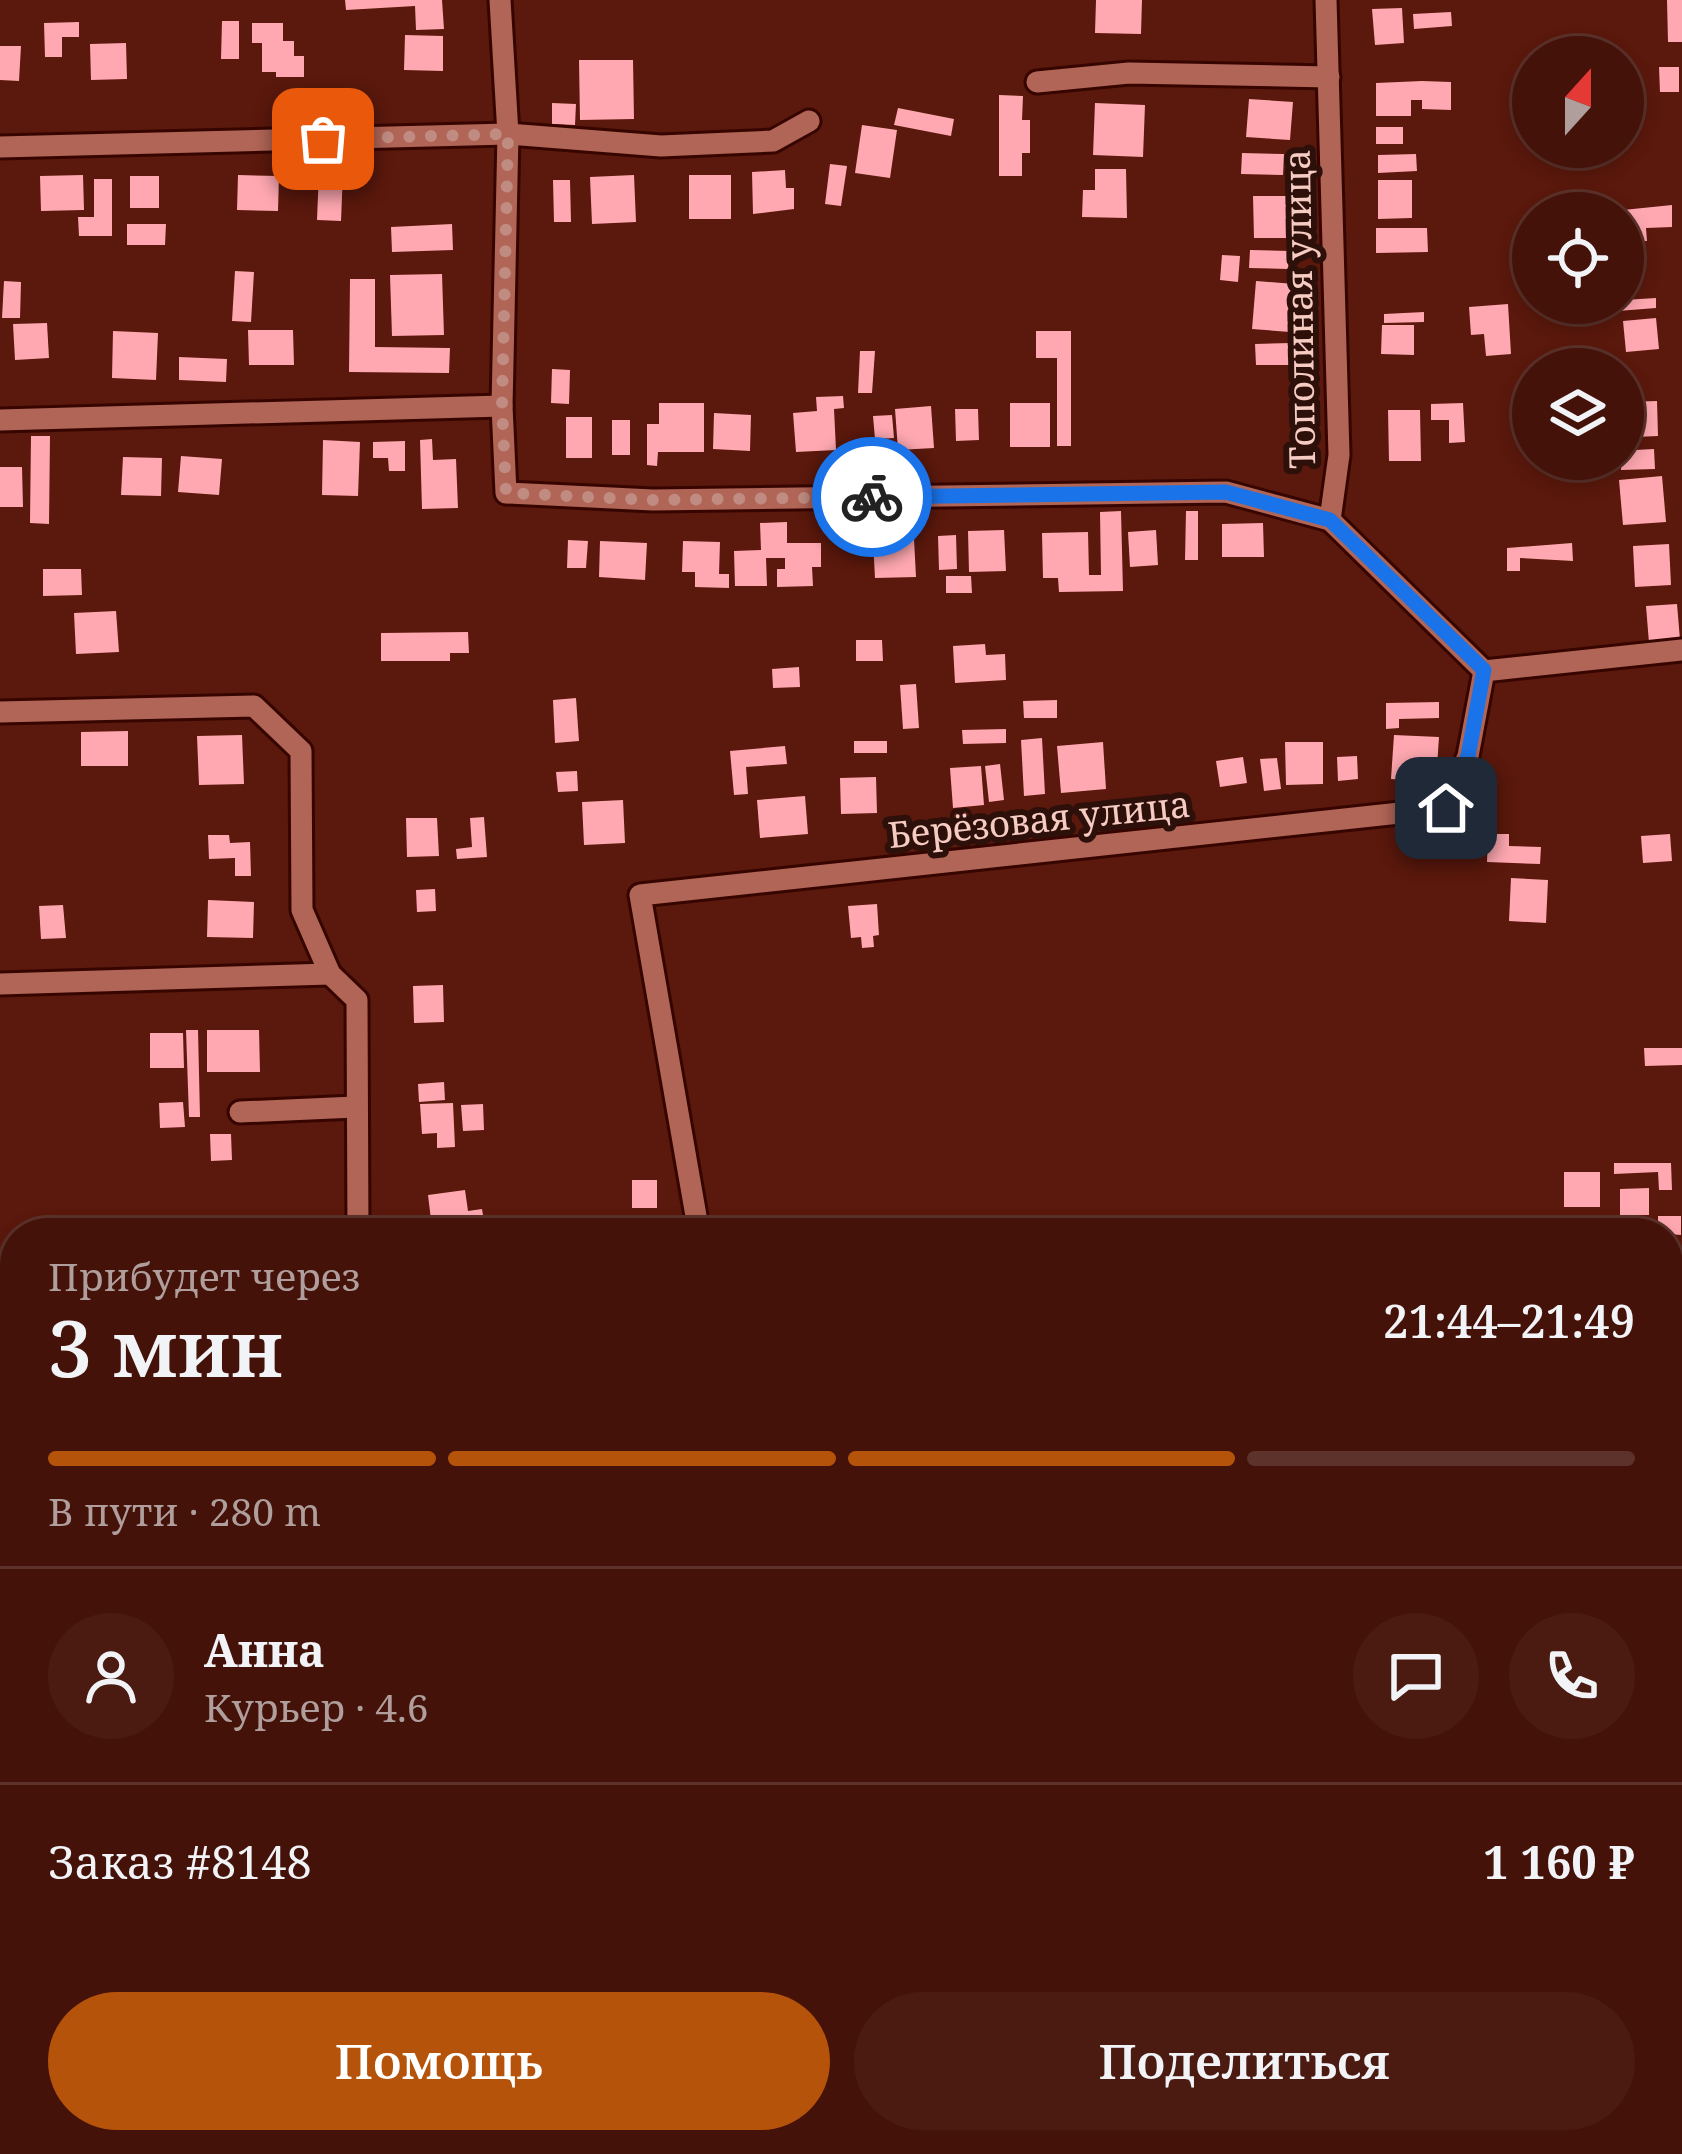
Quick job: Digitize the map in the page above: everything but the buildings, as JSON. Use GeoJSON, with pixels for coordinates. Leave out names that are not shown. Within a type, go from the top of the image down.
{"type":"FeatureCollection","features":[{"type":"Feature","properties":{"kind":"street","name":"Тополиная улица"},"geometry":{"type":"LineString","coordinates":[[500,0],[508,134],[502,406],[506,493],[653,500],[1226,492],[1330,520],[1339,455],[1326,0]]}},
{"type":"Feature","properties":{"kind":"street"},"geometry":{"type":"LineString","coordinates":[[1037,82],[1129,74],[1328,77]]}},
{"type":"Feature","properties":{"kind":"street"},"geometry":{"type":"LineString","coordinates":[[0,147],[508,134],[661,146],[773,141],[809,122]]}},
{"type":"Feature","properties":{"kind":"street"},"geometry":{"type":"LineString","coordinates":[[0,420],[502,406]]}},
{"type":"Feature","properties":{"kind":"street"},"geometry":{"type":"LineString","coordinates":[[1330,520],[1484,670],[1682,650]]}},
{"type":"Feature","properties":{"kind":"street","name":"Берёзовая улица"},"geometry":{"type":"LineString","coordinates":[[696,1218],[640,895],[1446,808],[1468,756],[1484,670]]}},
{"type":"Feature","properties":{"kind":"street"},"geometry":{"type":"LineString","coordinates":[[0,712],[254,706],[301,752],[302,910],[330,974],[357,1000],[358,1218]]}},
{"type":"Feature","properties":{"kind":"street"},"geometry":{"type":"LineString","coordinates":[[0,984],[330,974]]}},
{"type":"Feature","properties":{"kind":"street"},"geometry":{"type":"LineString","coordinates":[[240,1112],[355,1107]]}},
{"type":"Feature","properties":{"kind":"way so far"},"geometry":{"type":"LineString","coordinates":[[323,139],[508,134],[502,406],[506,493],[653,500],[872,497]]}},
{"type":"Feature","properties":{"kind":"route"},"geometry":{"type":"LineString","coordinates":[[872,497],[1226,492],[1330,520],[1484,670],[1468,756],[1446,808]]}}]}
